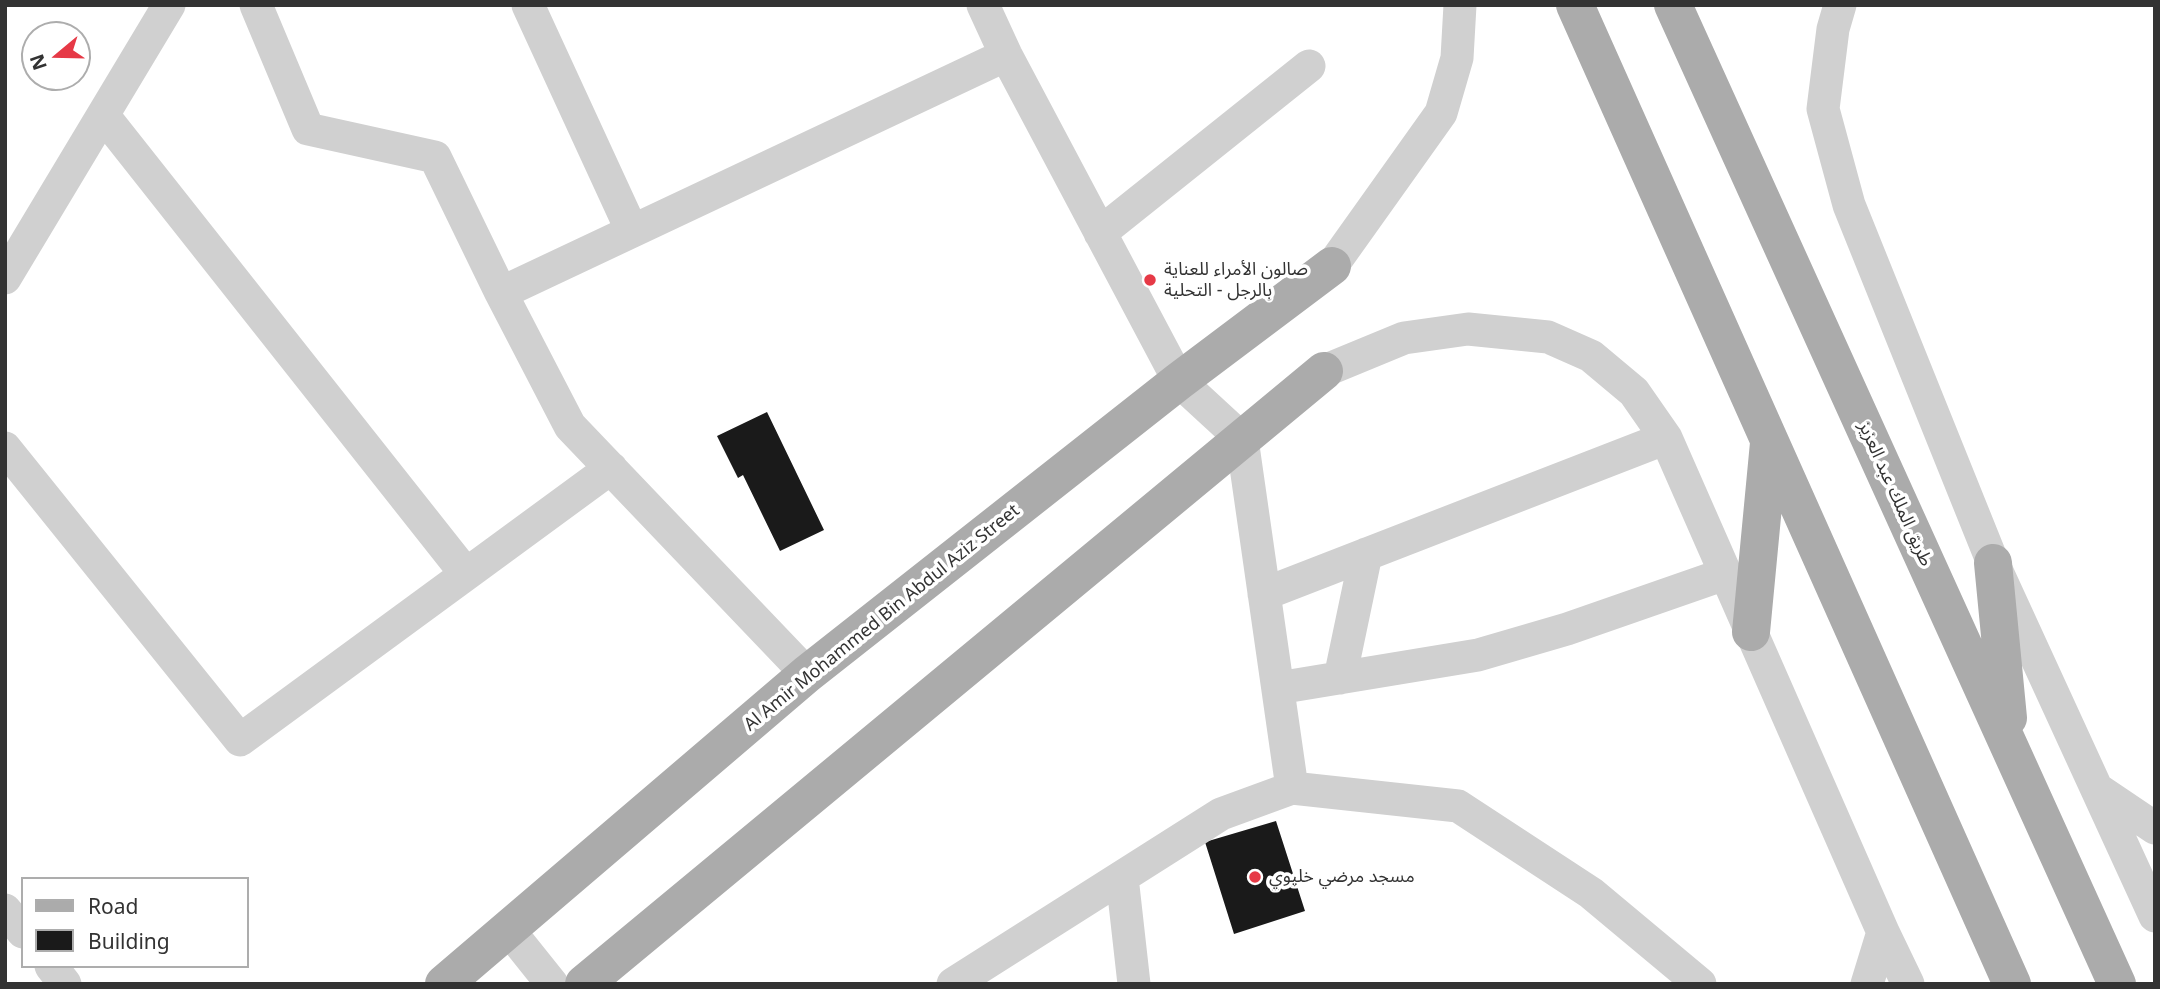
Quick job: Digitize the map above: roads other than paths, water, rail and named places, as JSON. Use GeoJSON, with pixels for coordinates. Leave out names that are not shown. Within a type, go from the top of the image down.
{"type":"FeatureCollection","features":[{"type":"Feature","properties":{"kind":"main road"},"geometry":{"type":"LineString","coordinates":[[1575,5],[2012,984]]}},
{"type":"Feature","properties":{"kind":"main road","name":"طريق الملك عبد العزيز"},"geometry":{"type":"LineString","coordinates":[[1673,5],[2117,984]]}},
{"type":"Feature","properties":{"kind":"main road","name":"Al Amir Mohammed Bin Abdul Aziz Street"},"geometry":{"type":"LineString","coordinates":[[444,984],[807,674],[1179,381],[1332,266]]}},
{"type":"Feature","properties":{"kind":"main road"},"geometry":{"type":"LineString","coordinates":[[584,984],[1324,371]]}},
{"type":"Feature","properties":{"kind":"main road"},"geometry":{"type":"LineString","coordinates":[[1751,632],[1769,441]]}},
{"type":"Feature","properties":{"kind":"main road"},"geometry":{"type":"LineString","coordinates":[[1993,563],[2011,748]]}},
{"type":"Feature","properties":{"kind":"street"},"geometry":{"type":"LineString","coordinates":[[5,278],[169,5]]}},
{"type":"Feature","properties":{"kind":"street"},"geometry":{"type":"LineString","coordinates":[[256,5],[308,129],[435,157],[570,426],[807,674]]}},
{"type":"Feature","properties":{"kind":"street"},"geometry":{"type":"LineString","coordinates":[[528,5],[632,231]]}},
{"type":"Feature","properties":{"kind":"street"},"geometry":{"type":"LineString","coordinates":[[983,5],[1006,55],[1179,381],[1242,439],[1292,788]]}},
{"type":"Feature","properties":{"kind":"street"},"geometry":{"type":"LineString","coordinates":[[1332,266],[1441,113],[1457,58],[1460,5]]}},
{"type":"Feature","properties":{"kind":"street"},"geometry":{"type":"LineString","coordinates":[[1840,5],[1833,29],[1823,109],[1849,205],[1993,563],[2155,916]]}},
{"type":"Feature","properties":{"kind":"street"},"geometry":{"type":"LineString","coordinates":[[501,293],[1006,55]]}},
{"type":"Feature","properties":{"kind":"street"},"geometry":{"type":"LineString","coordinates":[[1100,233],[1309,66]]}},
{"type":"Feature","properties":{"kind":"street"},"geometry":{"type":"LineString","coordinates":[[103,115],[466,575]]}},
{"type":"Feature","properties":{"kind":"street"},"geometry":{"type":"LineString","coordinates":[[1324,371],[1404,338],[1468,329],[1548,337],[1591,356],[1634,392],[1666,438],[1908,984]]}},
{"type":"Feature","properties":{"kind":"street"},"geometry":{"type":"LineString","coordinates":[[1264,594],[1666,438]]}},
{"type":"Feature","properties":{"kind":"street"},"geometry":{"type":"LineString","coordinates":[[5,448],[240,740],[611,468]]}},
{"type":"Feature","properties":{"kind":"street"},"geometry":{"type":"LineString","coordinates":[[1340,678],[1366,554]]}},
{"type":"Feature","properties":{"kind":"street"},"geometry":{"type":"LineString","coordinates":[[1278,688],[1478,655],[1567,629],[1725,574]]}},
{"type":"Feature","properties":{"kind":"street"},"geometry":{"type":"LineString","coordinates":[[953,984],[1222,814],[1292,788],[1458,806],[1591,893],[1700,984]]}},
{"type":"Feature","properties":{"kind":"street"},"geometry":{"type":"LineString","coordinates":[[2096,789],[2155,828]]}},
{"type":"Feature","properties":{"kind":"street"},"geometry":{"type":"LineString","coordinates":[[1122,877],[1134,984]]}},
{"type":"Feature","properties":{"kind":"street"},"geometry":{"type":"LineString","coordinates":[[5,910],[21,930]]}},
{"type":"Feature","properties":{"kind":"street"},"geometry":{"type":"LineString","coordinates":[[508,929],[552,984]]}},
{"type":"Feature","properties":{"kind":"street"},"geometry":{"type":"LineString","coordinates":[[1867,984],[1883,932]]}},
{"type":"Feature","properties":{"kind":"street"},"geometry":{"type":"LineString","coordinates":[[53,968],[65,984]]}},
{"type":"Feature","properties":{"kind":"place","name":"صالون الأمراء للعناية بالرجل - التحلية"},"geometry":{"type":"Point","coordinates":[1150,280]}},
{"type":"Feature","properties":{"kind":"place","name":"مسجد مرضي خليوي"},"geometry":{"type":"Point","coordinates":[1255,877]}}]}
